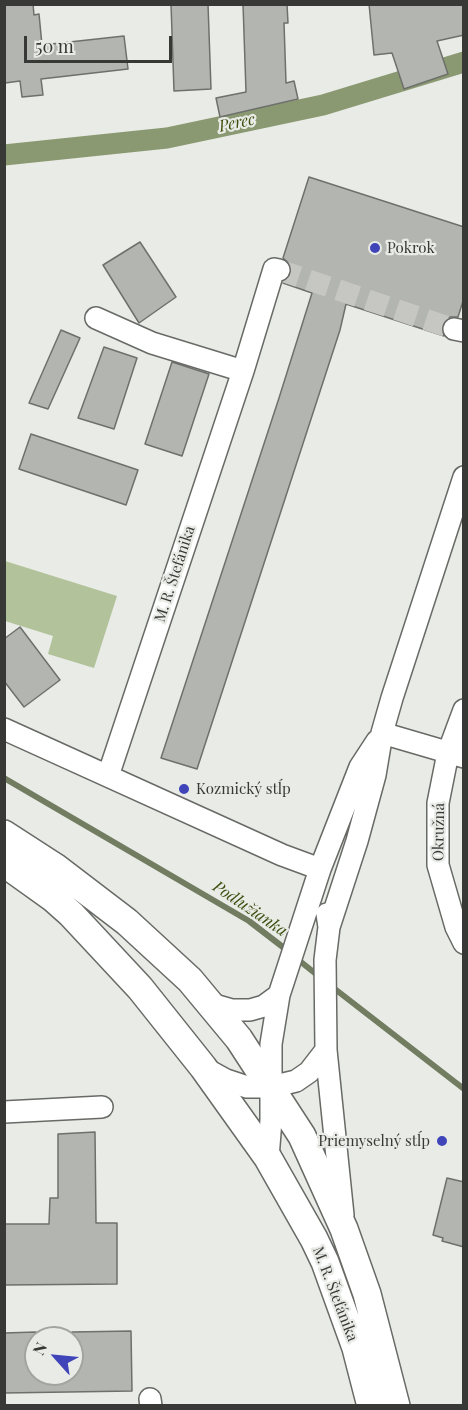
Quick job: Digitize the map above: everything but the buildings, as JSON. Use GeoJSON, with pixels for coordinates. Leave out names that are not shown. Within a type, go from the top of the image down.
{"type":"FeatureCollection","features":[{"type":"Feature","properties":{"kind":"main road","name":"M. R. Štefánika"},"geometry":{"type":"LineString","coordinates":[[4,834],[55,867],[127,922],[170,960],[240,1039],[310,1151],[344,1229],[367,1294],[396,1406]]}},
{"type":"Feature","properties":{"kind":"main road","name":"M. R. Štefánika"},"geometry":{"type":"LineString","coordinates":[[4,863],[54,898],[140,988],[203,1067],[268,1158],[325,1262],[356,1348],[371,1406]]}},
{"type":"Feature","properties":{"kind":"street","name":"M. R. Štefánika"},"geometry":{"type":"LineString","coordinates":[[108,776],[276,270]]}},
{"type":"Feature","properties":{"kind":"street"},"geometry":{"type":"LineString","coordinates":[[96,318],[152,343],[243,371]]}},
{"type":"Feature","properties":{"kind":"street","name":"M. R. Štefánika"},"geometry":{"type":"LineString","coordinates":[[328,927],[357,841],[375,775],[382,733],[464,477]]}},
{"type":"Feature","properties":{"kind":"street","name":"Okružná"},"geometry":{"type":"LineString","coordinates":[[464,710],[456,755],[438,803],[438,865],[456,927],[464,944]]}},
{"type":"Feature","properties":{"kind":"street"},"geometry":{"type":"LineString","coordinates":[[4,729],[282,855],[320,869],[339,857],[357,841]]}},
{"type":"Feature","properties":{"kind":"street","name":"M. R. Štefánika"},"geometry":{"type":"LineString","coordinates":[[268,1158],[271,1044],[279,995],[320,869],[360,767],[382,733]]}},
{"type":"Feature","properties":{"kind":"street"},"geometry":{"type":"LineString","coordinates":[[382,733],[456,755]]}},
{"type":"Feature","properties":{"kind":"street","name":"M. R. Štefánika"},"geometry":{"type":"LineString","coordinates":[[320,869],[328,927],[325,960],[326,1050],[344,1229]]}},
{"type":"Feature","properties":{"kind":"street"},"geometry":{"type":"LineString","coordinates":[[211,1004],[232,1010],[250,1010],[264,1005],[279,995]]}},
{"type":"Feature","properties":{"kind":"street","name":"M. R. Štefánika"},"geometry":{"type":"LineString","coordinates":[[203,1067],[226,1080],[248,1087],[271,1087],[296,1081],[309,1072],[326,1050]]}},
{"type":"Feature","properties":{"kind":"street"},"geometry":{"type":"LineString","coordinates":[[4,1112],[92,1107]]}},
{"type":"Feature","properties":{"kind":"green space"},"geometry":{"type":"Polygon","coordinates":[[[5,561],[117,596],[94,668],[48,654],[53,636],[5,621],[5,561]]]}},
{"type":"Feature","properties":{"kind":"waterway","name":"Perec"},"geometry":{"type":"LineString","coordinates":[[4,155],[167,138],[323,105],[464,62]]}},
{"type":"Feature","properties":{"kind":"waterway","name":"Podlužianka"},"geometry":{"type":"LineString","coordinates":[[4,778],[249,921],[288,951]]}},
{"type":"Feature","properties":{"kind":"waterway","name":"Podlužianka"},"geometry":{"type":"LineString","coordinates":[[296,958],[321,978]]}},
{"type":"Feature","properties":{"kind":"waterway","name":"Podlužianka"},"geometry":{"type":"LineString","coordinates":[[331,986],[464,1089]]}},
{"type":"Feature","properties":{"kind":"tunnel"},"geometry":{"type":"LineString","coordinates":[[279,270],[454,329]]}},
{"type":"Feature","properties":{"kind":"place","name":"Pokrok"},"geometry":{"type":"Point","coordinates":[375,248]}},
{"type":"Feature","properties":{"kind":"place","name":"Kozmický stĺp"},"geometry":{"type":"Point","coordinates":[184,789]}},
{"type":"Feature","properties":{"kind":"place","name":"Priemyselný stĺp"},"geometry":{"type":"Point","coordinates":[442,1141]}}]}
